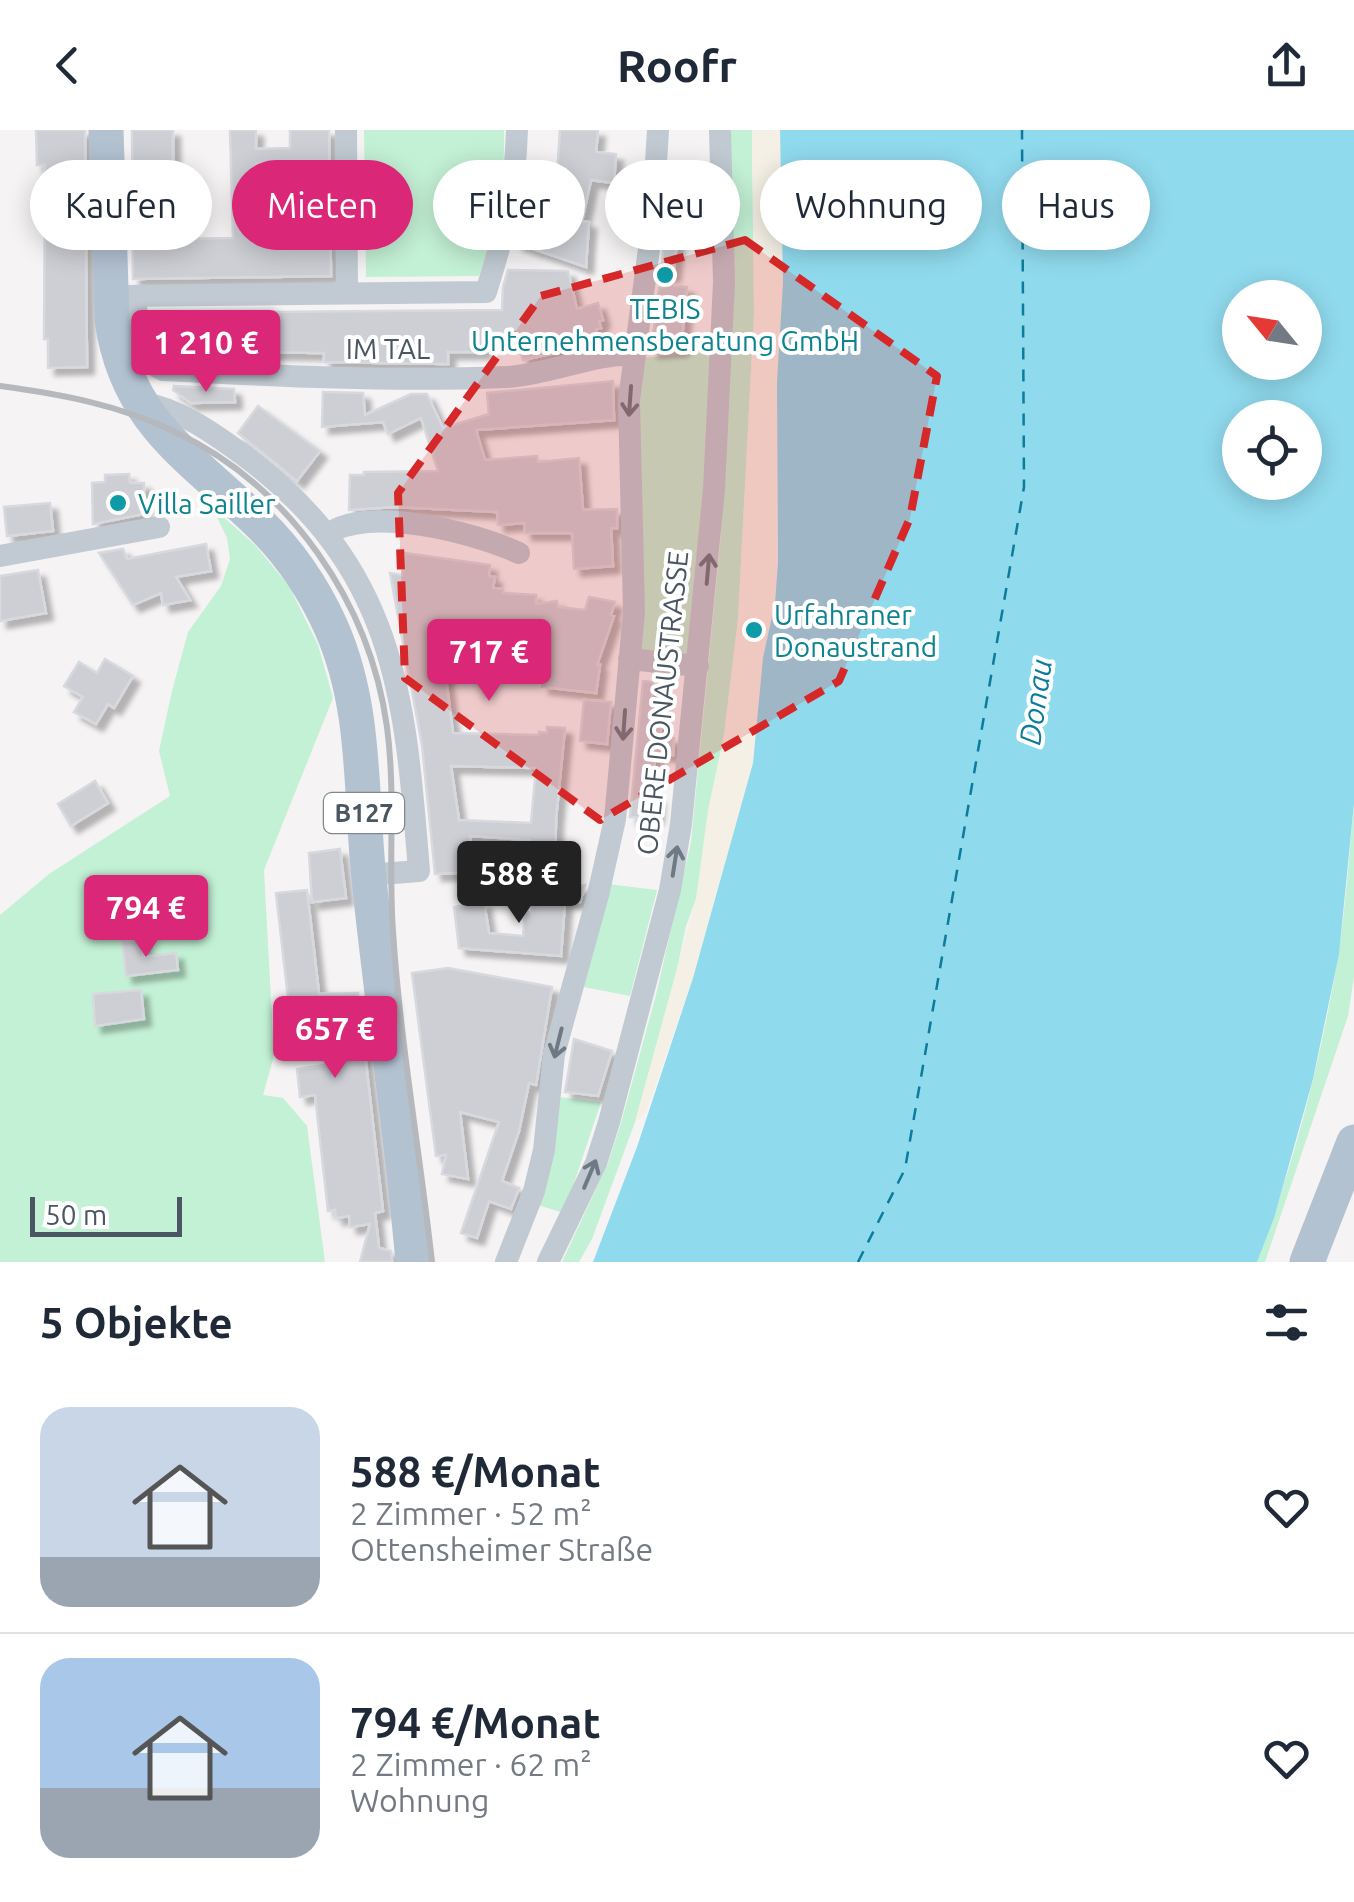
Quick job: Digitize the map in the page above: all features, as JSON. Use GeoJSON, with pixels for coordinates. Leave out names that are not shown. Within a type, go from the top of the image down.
{"type":"FeatureCollection","features":[{"type":"Feature","properties":{"kind":"main road","name":"B127"},"geometry":{"type":"LineString","coordinates":[[106,130],[123,296],[115,346],[138,403],[184,458],[277,542],[320,605],[343,657],[357,718],[368,875],[413,1262]]}},
{"type":"Feature","properties":{"kind":"main road"},"geometry":{"type":"LineString","coordinates":[[1307,1262],[1354,1142]]}},
{"type":"Feature","properties":{"kind":"street"},"geometry":{"type":"LineString","coordinates":[[346,130],[347,293]]}},
{"type":"Feature","properties":{"kind":"street"},"geometry":{"type":"LineString","coordinates":[[123,296],[486,292],[506,231],[515,184],[516,130]]}},
{"type":"Feature","properties":{"kind":"street"},"geometry":{"type":"LineString","coordinates":[[506,1262],[534,1190],[544,1150],[554,1054],[598,895],[614,819],[634,565],[628,448],[652,226],[658,130]]}},
{"type":"Feature","properties":{"kind":"street","name":"OBERE DONAUSTRASSE"},"geometry":{"type":"LineString","coordinates":[[548,1262],[596,1162],[670,890],[685,794],[714,489],[722,324],[720,130]]}},
{"type":"Feature","properties":{"kind":"street","name":"IM TAL"},"geometry":{"type":"LineString","coordinates":[[123,296],[148,356],[162,370],[312,378],[509,377],[619,354],[635,356]]}},
{"type":"Feature","properties":{"kind":"street"},"geometry":{"type":"LineString","coordinates":[[138,403],[178,414],[229,444],[290,493],[327,534],[379,622],[399,689],[410,757],[419,871],[368,875]]}},
{"type":"Feature","properties":{"kind":"street"},"geometry":{"type":"LineString","coordinates":[[327,534],[352,522],[412,524],[467,535],[519,553]]}},
{"type":"Feature","properties":{"kind":"street"},"geometry":{"type":"LineString","coordinates":[[0,556],[159,527]]}},
{"type":"Feature","properties":{"kind":"street"},"geometry":{"type":"LineString","coordinates":[[629,659],[698,666]]}},
{"type":"Feature","properties":{"kind":"highlighted area"},"geometry":{"type":"Polygon","coordinates":[[[745,240],[937,376],[910,518],[839,681],[600,820],[405,678],[398,493],[541,296],[745,240]]]}},
{"type":"Feature","properties":{"kind":"green space"},"geometry":{"type":"Polygon","coordinates":[[[364,130],[504,130],[503,160],[433,160],[433,250],[487,250],[479,276],[366,277],[366,250],[413,250],[413,160],[364,160],[364,130]]]}},
{"type":"Feature","properties":{"kind":"green space"},"geometry":{"type":"Polygon","coordinates":[[[730,130],[752,130],[754,314],[738,619],[724,735],[696,899],[635,1122],[592,1239],[579,1262],[562,1262],[608,1163],[621,1123],[656,995],[691,842],[721,534],[727,250],[740,250],[740,160],[729,160],[730,130]]]}},
{"type":"Feature","properties":{"kind":"green space"},"geometry":{"type":"Polygon","coordinates":[[[702,353],[711,358],[705,513],[688,653],[683,657],[641,651],[635,400],[641,358],[702,353]]]}},
{"type":"Feature","properties":{"kind":"green space"},"geometry":{"type":"Polygon","coordinates":[[[212,507],[255,545],[289,586],[318,645],[333,698],[264,870],[274,1056],[263,1095],[283,1098],[307,1126],[325,1262],[0,1262],[0,915],[49,874],[170,796],[159,751],[172,691],[188,632],[221,586],[230,559],[227,538],[212,507]]]}},
{"type":"Feature","properties":{"kind":"green space"},"geometry":{"type":"Polygon","coordinates":[[[1354,803],[1354,977],[1348,1016],[1265,1262],[1257,1262],[1294,1150],[1323,1034],[1341,937],[1354,803]]]}},
{"type":"Feature","properties":{"kind":"green space"},"geometry":{"type":"Polygon","coordinates":[[[608,884],[657,890],[630,996],[579,986],[608,884]]]}},
{"type":"Feature","properties":{"kind":"green space"},"geometry":{"type":"Polygon","coordinates":[[[558,1097],[601,1102],[564,1213],[538,1205],[558,1097]]]}},
{"type":"Feature","properties":{"kind":"sand","name":"Urfahraner Donaustrand"},"geometry":{"type":"Polygon","coordinates":[[[752,130],[780,130],[781,160],[760,160],[760,250],[782,250],[783,283],[777,382],[775,603],[763,658],[753,763],[693,978],[646,1112],[635,1122],[696,899],[708,810],[724,735],[738,619],[754,314],[752,130]]]}},
{"type":"Feature","properties":{"kind":"water","name":"Donau"},"geometry":{"type":"Polygon","coordinates":[[[780,130],[1354,130],[1354,803],[1339,954],[1313,1079],[1274,1218],[1257,1262],[593,1262],[637,1147],[693,978],[753,763],[763,658],[775,603],[778,562],[777,382],[782,250],[982,250],[982,160],[781,160],[780,130]]]}},
{"type":"Feature","properties":{"kind":"building"},"geometry":{"type":"Polygon","coordinates":[[[36,130],[85,130],[85,160],[37,160],[36,130]]]}},
{"type":"Feature","properties":{"kind":"building"},"geometry":{"type":"Polygon","coordinates":[[[132,130],[173,130],[173,160],[132,160],[132,130]]]}},
{"type":"Feature","properties":{"kind":"building"},"geometry":{"type":"Polygon","coordinates":[[[230,130],[256,130],[256,149],[290,148],[290,130],[329,130],[329,160],[232,160],[232,202],[230,130]]]}},
{"type":"Feature","properties":{"kind":"building"},"geometry":{"type":"Polygon","coordinates":[[[560,130],[598,130],[596,152],[616,154],[616,160],[605,160],[605,182],[591,180],[585,207],[585,160],[558,160],[560,130]]]}},
{"type":"Feature","properties":{"kind":"building"},"geometry":{"type":"Polygon","coordinates":[[[585,221],[589,222],[586,267],[536,250],[585,250],[585,221]]]}},
{"type":"Feature","properties":{"kind":"building"},"geometry":{"type":"Polygon","coordinates":[[[212,238],[232,238],[232,250],[331,250],[331,276],[133,279],[133,250],[212,250],[212,238]]]}},
{"type":"Feature","properties":{"kind":"building"},"geometry":{"type":"Polygon","coordinates":[[[45,250],[86,250],[87,367],[48,368],[48,339],[44,339],[45,250]]]}},
{"type":"Feature","properties":{"kind":"building"},"geometry":{"type":"Polygon","coordinates":[[[663,250],[676,250],[673,275],[661,275],[663,250]]]}},
{"type":"Feature","properties":{"kind":"building"},"geometry":{"type":"Polygon","coordinates":[[[508,270],[568,271],[577,309],[598,303],[603,320],[599,321],[601,328],[596,329],[599,343],[523,360],[515,333],[484,332],[484,352],[448,352],[448,364],[324,362],[324,353],[244,352],[234,354],[234,359],[168,355],[160,348],[161,337],[156,337],[153,324],[152,313],[502,310],[508,270]]]}},
{"type":"Feature","properties":{"kind":"building"},"geometry":{"type":"Polygon","coordinates":[[[687,287],[681,349],[651,351],[659,288],[687,287]]]}},
{"type":"Feature","properties":{"kind":"building"},"geometry":{"type":"Polygon","coordinates":[[[613,381],[614,420],[476,430],[485,460],[537,456],[538,462],[579,458],[583,510],[617,509],[617,528],[611,528],[613,566],[574,569],[572,533],[525,533],[524,523],[498,525],[497,512],[394,507],[349,510],[350,475],[438,471],[421,418],[388,434],[383,422],[322,427],[323,392],[363,393],[365,415],[411,394],[427,394],[443,428],[489,414],[487,393],[613,381]]]}},
{"type":"Feature","properties":{"kind":"building"},"geometry":{"type":"Polygon","coordinates":[[[174,386],[234,389],[235,402],[191,403],[173,390],[174,386]]]}},
{"type":"Feature","properties":{"kind":"building"},"geometry":{"type":"Polygon","coordinates":[[[258,406],[320,451],[297,481],[238,433],[258,406]]]}},
{"type":"Feature","properties":{"kind":"building","name":"Villa Sailler"},"geometry":{"type":"Polygon","coordinates":[[[129,474],[130,483],[144,483],[144,514],[93,524],[92,483],[105,482],[105,475],[129,474]]]}},
{"type":"Feature","properties":{"kind":"building"},"geometry":{"type":"Polygon","coordinates":[[[50,503],[53,531],[7,536],[4,507],[50,503]]]}},
{"type":"Feature","properties":{"kind":"building"},"geometry":{"type":"Polygon","coordinates":[[[206,544],[211,571],[176,577],[190,600],[163,605],[161,593],[133,605],[99,553],[123,549],[127,559],[206,544]]]}},
{"type":"Feature","properties":{"kind":"building"},"geometry":{"type":"Polygon","coordinates":[[[405,553],[490,565],[489,576],[495,577],[493,588],[503,589],[503,593],[536,595],[536,604],[557,601],[558,607],[585,610],[589,597],[615,602],[597,665],[596,693],[542,687],[544,659],[538,658],[539,648],[533,648],[534,638],[500,636],[498,663],[444,663],[453,733],[539,735],[547,733],[547,727],[565,728],[555,867],[525,869],[529,840],[470,836],[475,872],[435,874],[422,745],[390,573],[402,575],[405,553]],[[451,766],[459,820],[531,823],[536,768],[451,766]]]}},
{"type":"Feature","properties":{"kind":"building"},"geometry":{"type":"Polygon","coordinates":[[[38,570],[46,613],[0,621],[0,576],[38,570]]]}},
{"type":"Feature","properties":{"kind":"building"},"geometry":{"type":"Polygon","coordinates":[[[105,659],[133,676],[114,708],[108,704],[96,724],[74,712],[83,697],[64,686],[79,662],[97,673],[105,659]]]}},
{"type":"Feature","properties":{"kind":"building"},"geometry":{"type":"Polygon","coordinates":[[[643,681],[653,682],[650,720],[662,721],[660,736],[674,738],[673,755],[656,753],[649,797],[658,797],[656,818],[630,817],[643,681]]]}},
{"type":"Feature","properties":{"kind":"building"},"geometry":{"type":"Polygon","coordinates":[[[584,700],[611,702],[607,744],[580,741],[584,700]]]}},
{"type":"Feature","properties":{"kind":"building"},"geometry":{"type":"Polygon","coordinates":[[[95,781],[108,803],[71,826],[58,804],[95,781]]]}},
{"type":"Feature","properties":{"kind":"building"},"geometry":{"type":"Polygon","coordinates":[[[340,849],[346,898],[312,902],[309,853],[340,849]]]}},
{"type":"Feature","properties":{"kind":"building"},"geometry":{"type":"Polygon","coordinates":[[[585,885],[580,902],[565,901],[561,956],[459,948],[454,907],[484,902],[489,933],[523,936],[525,912],[532,913],[534,894],[585,885]]]}},
{"type":"Feature","properties":{"kind":"building"},"geometry":{"type":"Polygon","coordinates":[[[307,890],[319,994],[358,993],[383,1211],[375,1213],[379,1248],[391,1251],[392,1262],[360,1262],[370,1224],[350,1227],[349,1216],[336,1218],[335,1210],[328,1211],[315,1095],[300,1097],[297,1069],[331,1064],[325,1011],[290,1015],[276,893],[307,890]]]}},
{"type":"Feature","properties":{"kind":"building"},"geometry":{"type":"Polygon","coordinates":[[[142,940],[143,957],[176,953],[178,970],[126,976],[122,941],[142,940]]]}},
{"type":"Feature","properties":{"kind":"building"},"geometry":{"type":"Polygon","coordinates":[[[448,968],[552,987],[536,1085],[529,1083],[519,1131],[502,1181],[519,1188],[511,1209],[489,1201],[477,1238],[461,1233],[499,1122],[460,1112],[468,1179],[442,1174],[446,1155],[436,1156],[412,973],[448,968]]]}},
{"type":"Feature","properties":{"kind":"building"},"geometry":{"type":"Polygon","coordinates":[[[141,990],[144,1019],[95,1026],[93,994],[141,990]]]}},
{"type":"Feature","properties":{"kind":"building"},"geometry":{"type":"Polygon","coordinates":[[[574,1039],[612,1051],[598,1096],[565,1092],[574,1039]]]}},
{"type":"Feature","properties":{"kind":"ferry route"},"geometry":{"type":"LineString","coordinates":[[858,1262],[905,1169],[1024,487],[1022,130]]}},
{"type":"Feature","properties":{"kind":"railway"},"geometry":{"type":"LineString","coordinates":[[0,386],[67,397],[133,415],[216,455],[254,483],[288,516],[343,593],[378,681],[387,727],[396,973],[432,1262]]}},
{"type":"Feature","properties":{"kind":"place","name":"TEBIS Unternehmensberatung GmbH"},"geometry":{"type":"Point","coordinates":[665,275]}},
{"type":"Feature","properties":{"kind":"place","name":"Villa Sailler"},"geometry":{"type":"Point","coordinates":[118,503]}},
{"type":"Feature","properties":{"kind":"place","name":"Urfahraner Donaustrand"},"geometry":{"type":"Point","coordinates":[754,630]}}]}
